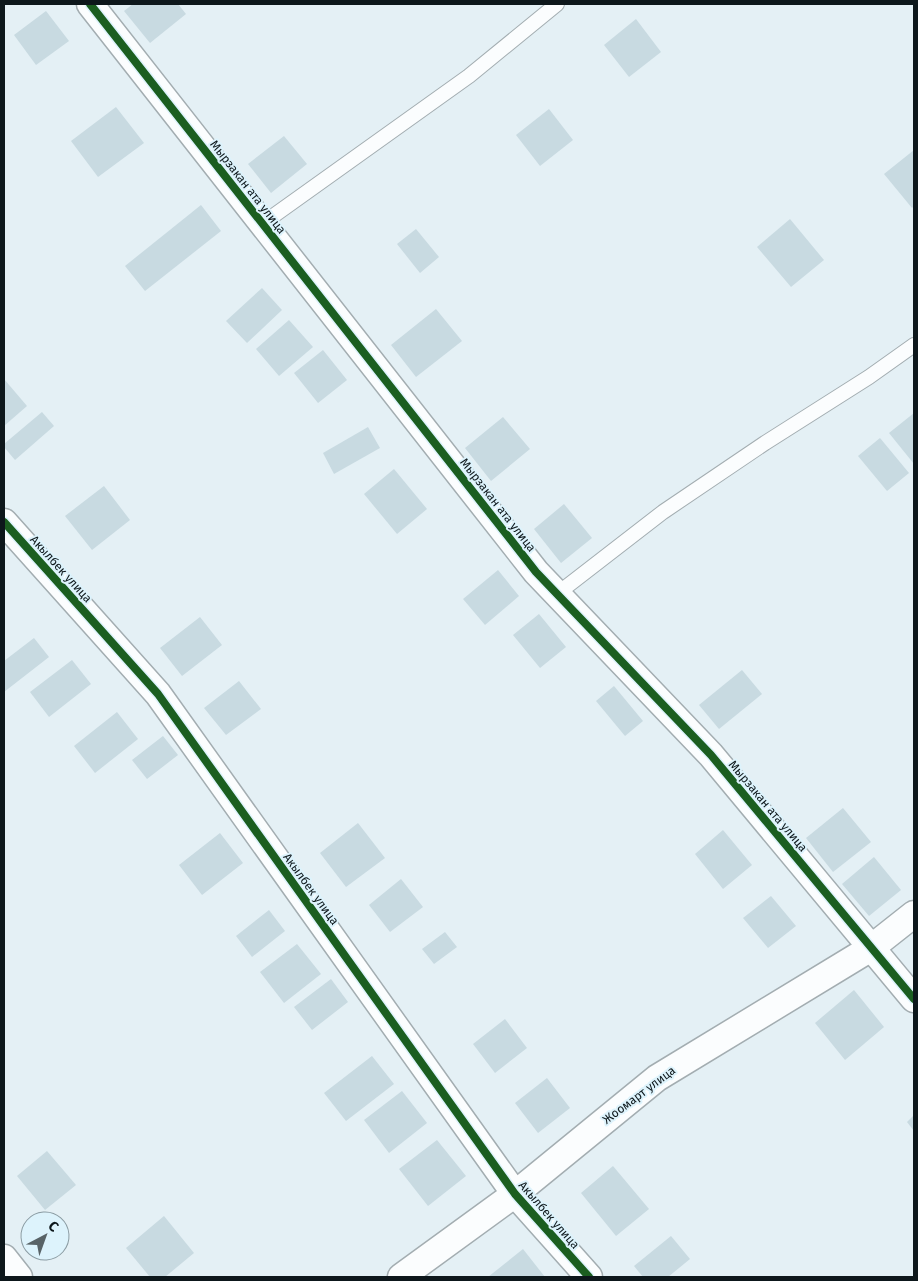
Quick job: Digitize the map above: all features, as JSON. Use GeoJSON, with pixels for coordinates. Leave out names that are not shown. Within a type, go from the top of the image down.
{"type":"FeatureCollection","features":[{"type":"Feature","properties":{"kind":"street","name":"Мырзакан ата улица"},"geometry":{"type":"LineString","coordinates":[[90,4],[536,572],[711,755],[914,999]]}},
{"type":"Feature","properties":{"kind":"street","name":"Акылбек улица"},"geometry":{"type":"LineString","coordinates":[[4,522],[158,694],[515,1194],[589,1277]]}},
{"type":"Feature","properties":{"kind":"street","name":"Жоомарт улица"},"geometry":{"type":"LineString","coordinates":[[400,1277],[515,1194],[657,1078],[871,948],[914,914]]}},
{"type":"Feature","properties":{"kind":"street"},"geometry":{"type":"LineString","coordinates":[[4,1258],[19,1277]]}},
{"type":"Feature","properties":{"kind":"lane"},"geometry":{"type":"LineString","coordinates":[[262,224],[469,76],[558,4]]}},
{"type":"Feature","properties":{"kind":"lane"},"geometry":{"type":"LineString","coordinates":[[557,594],[663,512],[765,443],[869,378],[914,345]]}},
{"type":"Feature","properties":{"kind":"building"},"geometry":{"type":"Polygon","coordinates":[[[133,4],[178,4],[186,14],[150,43],[124,11],[133,4]]]}},
{"type":"Feature","properties":{"kind":"building"},"geometry":{"type":"Polygon","coordinates":[[[46,11],[69,41],[36,65],[14,35],[46,11]]]}},
{"type":"Feature","properties":{"kind":"building"},"geometry":{"type":"Polygon","coordinates":[[[636,19],[661,52],[629,77],[604,45],[636,19]]]}},
{"type":"Feature","properties":{"kind":"building"},"geometry":{"type":"Polygon","coordinates":[[[116,107],[144,143],[98,177],[71,141],[116,107]]]}},
{"type":"Feature","properties":{"kind":"building"},"geometry":{"type":"Polygon","coordinates":[[[549,109],[573,140],[540,166],[516,135],[549,109]]]}},
{"type":"Feature","properties":{"kind":"building"},"geometry":{"type":"Polygon","coordinates":[[[284,136],[307,164],[271,193],[248,164],[284,136]]]}},
{"type":"Feature","properties":{"kind":"building"},"geometry":{"type":"Polygon","coordinates":[[[914,150],[914,206],[912,208],[884,174],[914,150]]]}},
{"type":"Feature","properties":{"kind":"building"},"geometry":{"type":"Polygon","coordinates":[[[201,205],[221,231],[145,291],[125,266],[201,205]]]}},
{"type":"Feature","properties":{"kind":"building"},"geometry":{"type":"Polygon","coordinates":[[[790,219],[824,260],[791,287],[757,247],[790,219]]]}},
{"type":"Feature","properties":{"kind":"building"},"geometry":{"type":"Polygon","coordinates":[[[416,229],[439,257],[420,273],[397,244],[416,229]]]}},
{"type":"Feature","properties":{"kind":"building"},"geometry":{"type":"Polygon","coordinates":[[[262,288],[282,310],[247,343],[226,321],[262,288]]]}},
{"type":"Feature","properties":{"kind":"building"},"geometry":{"type":"Polygon","coordinates":[[[436,309],[462,341],[416,377],[391,345],[436,309]]]}},
{"type":"Feature","properties":{"kind":"building"},"geometry":{"type":"Polygon","coordinates":[[[289,320],[313,347],[279,376],[256,349],[289,320]]]}},
{"type":"Feature","properties":{"kind":"building"},"geometry":{"type":"Polygon","coordinates":[[[323,350],[347,380],[318,403],[294,373],[323,350]]]}},
{"type":"Feature","properties":{"kind":"building"},"geometry":{"type":"Polygon","coordinates":[[[4,379],[27,406],[4,426],[4,379]]]}},
{"type":"Feature","properties":{"kind":"building"},"geometry":{"type":"Polygon","coordinates":[[[42,412],[54,426],[15,460],[4,447],[4,444],[42,412]]]}},
{"type":"Feature","properties":{"kind":"building"},"geometry":{"type":"Polygon","coordinates":[[[914,413],[914,464],[889,433],[914,413]]]}},
{"type":"Feature","properties":{"kind":"building"},"geometry":{"type":"Polygon","coordinates":[[[503,417],[530,449],[491,481],[465,448],[503,417]]]}},
{"type":"Feature","properties":{"kind":"building"},"geometry":{"type":"Polygon","coordinates":[[[368,427],[380,448],[334,474],[323,453],[368,427]]]}},
{"type":"Feature","properties":{"kind":"building"},"geometry":{"type":"Polygon","coordinates":[[[880,438],[909,473],[887,491],[858,456],[880,438]]]}},
{"type":"Feature","properties":{"kind":"building"},"geometry":{"type":"Polygon","coordinates":[[[394,469],[427,509],[397,534],[364,494],[394,469]]]}},
{"type":"Feature","properties":{"kind":"building"},"geometry":{"type":"Polygon","coordinates":[[[104,486],[130,520],[92,550],[65,516],[104,486]]]}},
{"type":"Feature","properties":{"kind":"building"},"geometry":{"type":"Polygon","coordinates":[[[564,504],[592,538],[561,563],[534,529],[564,504]]]}},
{"type":"Feature","properties":{"kind":"building"},"geometry":{"type":"Polygon","coordinates":[[[498,570],[519,596],[485,625],[463,599],[498,570]]]}},
{"type":"Feature","properties":{"kind":"building"},"geometry":{"type":"Polygon","coordinates":[[[539,614],[566,647],[540,668],[513,635],[539,614]]]}},
{"type":"Feature","properties":{"kind":"building"},"geometry":{"type":"Polygon","coordinates":[[[200,617],[222,645],[182,676],[160,648],[200,617]]]}},
{"type":"Feature","properties":{"kind":"building"},"geometry":{"type":"Polygon","coordinates":[[[34,638],[49,657],[4,692],[4,661],[34,638]]]}},
{"type":"Feature","properties":{"kind":"building"},"geometry":{"type":"Polygon","coordinates":[[[72,660],[91,684],[49,717],[30,692],[72,660]]]}},
{"type":"Feature","properties":{"kind":"building"},"geometry":{"type":"Polygon","coordinates":[[[742,670],[762,694],[719,729],[699,705],[742,670]]]}},
{"type":"Feature","properties":{"kind":"building"},"geometry":{"type":"Polygon","coordinates":[[[239,681],[261,709],[226,735],[204,708],[239,681]]]}},
{"type":"Feature","properties":{"kind":"building"},"geometry":{"type":"Polygon","coordinates":[[[614,686],[643,721],[625,736],[596,701],[614,686]]]}},
{"type":"Feature","properties":{"kind":"building"},"geometry":{"type":"Polygon","coordinates":[[[117,712],[138,739],[95,773],[74,746],[117,712]]]}},
{"type":"Feature","properties":{"kind":"building"},"geometry":{"type":"Polygon","coordinates":[[[163,736],[178,755],[147,779],[132,760],[163,736]]]}},
{"type":"Feature","properties":{"kind":"building"},"geometry":{"type":"Polygon","coordinates":[[[843,808],[871,842],[833,872],[806,838],[843,808]]]}},
{"type":"Feature","properties":{"kind":"building"},"geometry":{"type":"Polygon","coordinates":[[[358,823],[385,858],[346,887],[320,853],[358,823]]]}},
{"type":"Feature","properties":{"kind":"building"},"geometry":{"type":"Polygon","coordinates":[[[723,830],[752,865],[723,889],[695,854],[723,830]]]}},
{"type":"Feature","properties":{"kind":"building"},"geometry":{"type":"Polygon","coordinates":[[[220,833],[243,863],[202,895],[179,865],[220,833]]]}},
{"type":"Feature","properties":{"kind":"building"},"geometry":{"type":"Polygon","coordinates":[[[874,857],[901,890],[869,916],[842,884],[874,857]]]}},
{"type":"Feature","properties":{"kind":"building"},"geometry":{"type":"Polygon","coordinates":[[[401,879],[423,907],[390,932],[369,905],[401,879]]]}},
{"type":"Feature","properties":{"kind":"building"},"geometry":{"type":"Polygon","coordinates":[[[771,896],[796,926],[768,948],[743,918],[771,896]]]}},
{"type":"Feature","properties":{"kind":"building"},"geometry":{"type":"Polygon","coordinates":[[[269,910],[285,931],[252,957],[236,936],[269,910]]]}},
{"type":"Feature","properties":{"kind":"building"},"geometry":{"type":"Polygon","coordinates":[[[445,932],[457,947],[434,964],[422,949],[445,932]]]}},
{"type":"Feature","properties":{"kind":"building"},"geometry":{"type":"Polygon","coordinates":[[[297,944],[321,974],[284,1003],[260,972],[297,944]]]}},
{"type":"Feature","properties":{"kind":"building"},"geometry":{"type":"Polygon","coordinates":[[[331,979],[348,1002],[312,1030],[294,1007],[331,979]]]}},
{"type":"Feature","properties":{"kind":"building"},"geometry":{"type":"Polygon","coordinates":[[[854,990],[884,1027],[845,1060],[815,1023],[854,990]]]}},
{"type":"Feature","properties":{"kind":"building"},"geometry":{"type":"Polygon","coordinates":[[[505,1019],[527,1048],[495,1073],[473,1044],[505,1019]]]}},
{"type":"Feature","properties":{"kind":"building"},"geometry":{"type":"Polygon","coordinates":[[[372,1056],[394,1084],[346,1121],[324,1093],[372,1056]]]}},
{"type":"Feature","properties":{"kind":"building"},"geometry":{"type":"Polygon","coordinates":[[[547,1078],[570,1108],[538,1133],[515,1103],[547,1078]]]}},
{"type":"Feature","properties":{"kind":"building"},"geometry":{"type":"Polygon","coordinates":[[[402,1091],[427,1123],[389,1153],[364,1120],[402,1091]]]}},
{"type":"Feature","properties":{"kind":"building"},"geometry":{"type":"Polygon","coordinates":[[[914,1115],[914,1131],[907,1122],[914,1115]]]}},
{"type":"Feature","properties":{"kind":"building"},"geometry":{"type":"Polygon","coordinates":[[[437,1140],[466,1176],[428,1206],[399,1169],[437,1140]]]}},
{"type":"Feature","properties":{"kind":"building"},"geometry":{"type":"Polygon","coordinates":[[[47,1151],[76,1185],[45,1210],[17,1176],[47,1151]]]}},
{"type":"Feature","properties":{"kind":"building"},"geometry":{"type":"Polygon","coordinates":[[[613,1166],[649,1209],[616,1236],[581,1193],[613,1166]]]}},
{"type":"Feature","properties":{"kind":"building"},"geometry":{"type":"Polygon","coordinates":[[[164,1216],[194,1253],[165,1277],[150,1277],[126,1248],[164,1216]]]}},
{"type":"Feature","properties":{"kind":"building"},"geometry":{"type":"Polygon","coordinates":[[[671,1236],[690,1259],[668,1277],[643,1277],[634,1266],[671,1236]]]}},
{"type":"Feature","properties":{"kind":"building"},"geometry":{"type":"Polygon","coordinates":[[[523,1249],[545,1277],[488,1277],[523,1249]]]}},
{"type":"Feature","properties":{"kind":"cycle path"},"geometry":{"type":"LineString","coordinates":[[90,4],[536,572],[711,755],[914,999]]}},
{"type":"Feature","properties":{"kind":"cycle path"},"geometry":{"type":"LineString","coordinates":[[4,522],[158,694],[515,1194],[589,1277]]}}]}
